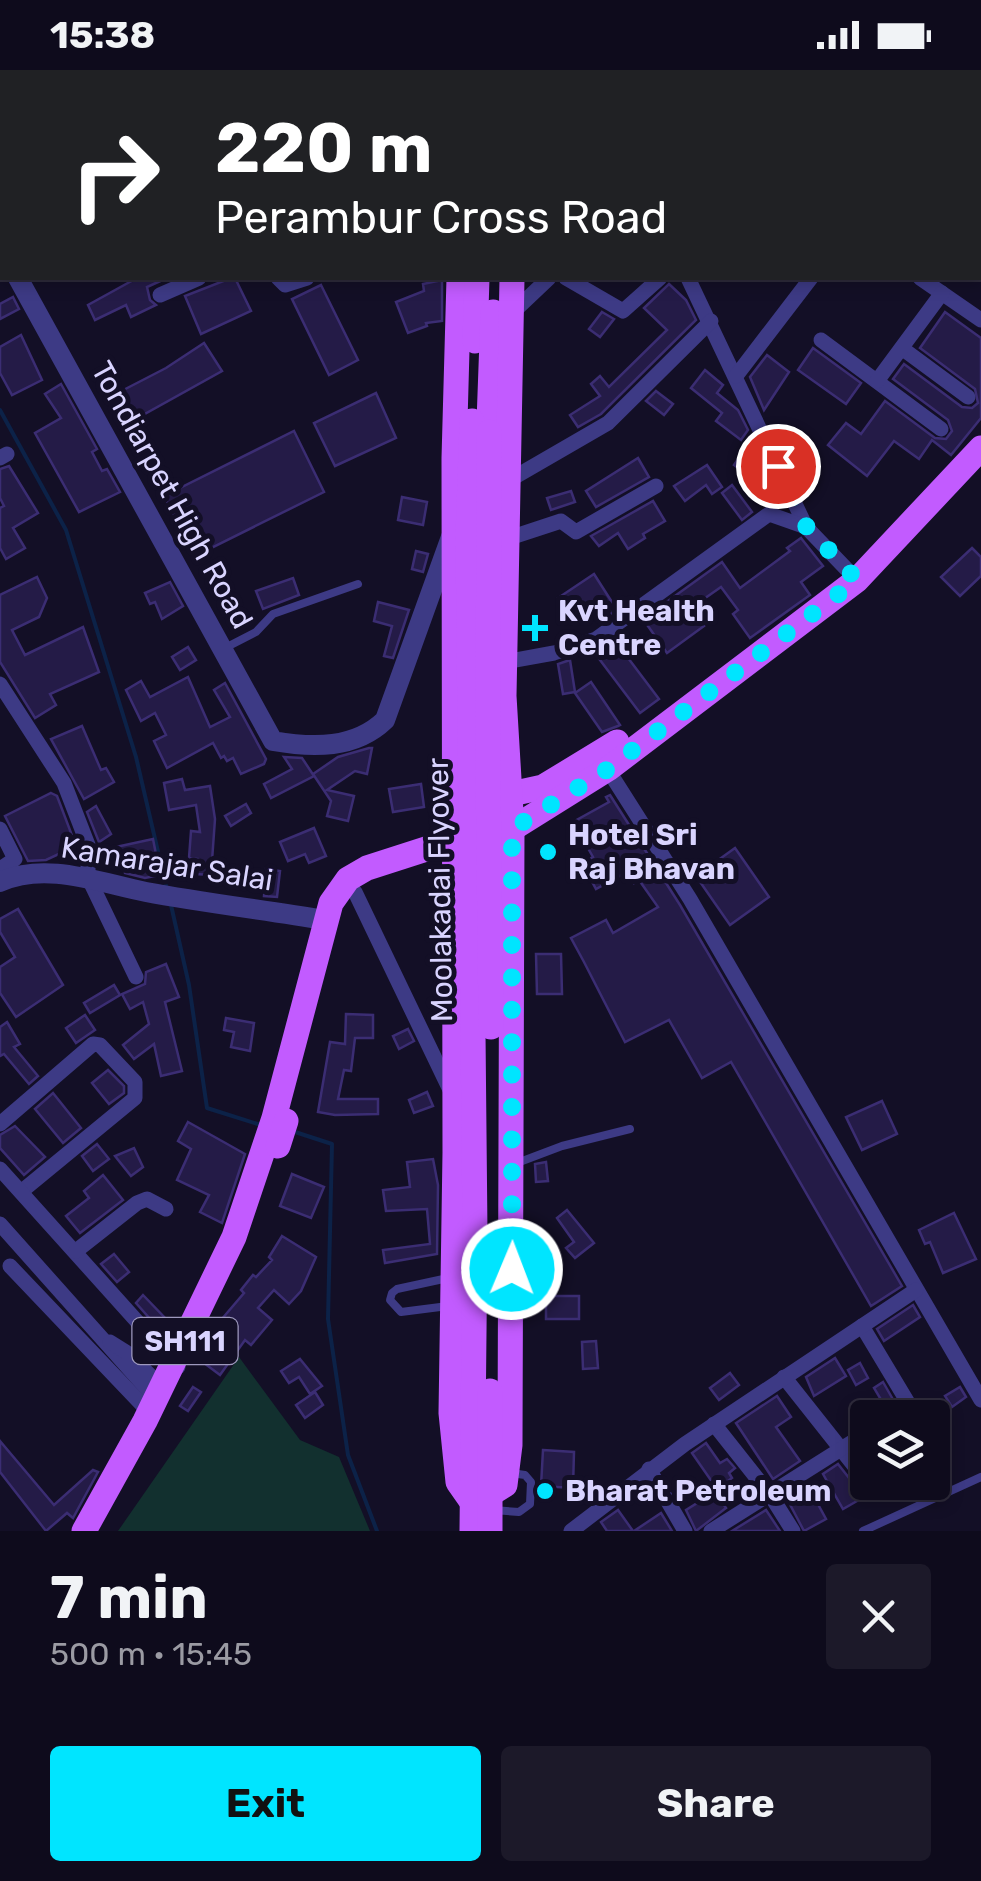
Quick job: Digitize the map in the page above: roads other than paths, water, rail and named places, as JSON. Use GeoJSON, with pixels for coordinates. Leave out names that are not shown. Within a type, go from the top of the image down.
{"type":"FeatureCollection","features":[{"type":"Feature","properties":{"kind":"main road"},"geometry":{"type":"LineString","coordinates":[[459,280],[454,528],[451,1413],[458,1482],[485,1510],[505,1485],[510,1445],[512,829],[504,662],[512,280]]}},
{"type":"Feature","properties":{"kind":"main road","name":"Moolakadai Flyover"},"geometry":{"type":"LineString","coordinates":[[478,280],[481,422]]}},
{"type":"Feature","properties":{"kind":"main road","name":"Moolakadai Flyover"},"geometry":{"type":"LineString","coordinates":[[472,1531],[485,1510],[468,534],[495,280]]}},
{"type":"Feature","properties":{"kind":"main road"},"geometry":{"type":"LineString","coordinates":[[853,576],[981,427]]}},
{"type":"Feature","properties":{"kind":"main road"},"geometry":{"type":"LineString","coordinates":[[512,829],[853,576],[981,448]]}},
{"type":"Feature","properties":{"kind":"main road"},"geometry":{"type":"LineString","coordinates":[[453,696],[504,696]]}},
{"type":"Feature","properties":{"kind":"main road"},"geometry":{"type":"LineString","coordinates":[[511,794],[543,788],[603,762]]}},
{"type":"Feature","properties":{"kind":"main road"},"geometry":{"type":"LineString","coordinates":[[355,892],[454,847]]}},
{"type":"Feature","properties":{"kind":"main road","name":"SH111"},"geometry":{"type":"LineString","coordinates":[[280,1119],[331,902],[348,879],[367,868],[454,847]]}},
{"type":"Feature","properties":{"kind":"main road","name":"SH111"},"geometry":{"type":"LineString","coordinates":[[84,1531],[248,1242],[272,1144],[340,923],[355,892]]}},
{"type":"Feature","properties":{"kind":"main road"},"geometry":{"type":"LineString","coordinates":[[452,925],[512,924]]}},
{"type":"Feature","properties":{"kind":"main road","name":"SH111"},"geometry":{"type":"LineString","coordinates":[[100,1531],[165,1386]]}},
{"type":"Feature","properties":{"kind":"street","name":"Tondiarpet High Road"},"geometry":{"type":"LineString","coordinates":[[19,280],[273,741],[307,747],[332,745],[371,734],[385,720],[454,528]]}},
{"type":"Feature","properties":{"kind":"street"},"geometry":{"type":"LineString","coordinates":[[160,296],[195,280]]}},
{"type":"Feature","properties":{"kind":"street"},"geometry":{"type":"LineString","coordinates":[[510,315],[547,280]]}},
{"type":"Feature","properties":{"kind":"street"},"geometry":{"type":"LineString","coordinates":[[569,280],[623,311],[658,280]]}},
{"type":"Feature","properties":{"kind":"street"},"geometry":{"type":"LineString","coordinates":[[689,280],[806,526],[853,576]]}},
{"type":"Feature","properties":{"kind":"street"},"geometry":{"type":"LineString","coordinates":[[736,376],[809,280]]}},
{"type":"Feature","properties":{"kind":"street"},"geometry":{"type":"LineString","coordinates":[[923,280],[981,320]]}},
{"type":"Feature","properties":{"kind":"street"},"geometry":{"type":"LineString","coordinates":[[878,381],[942,293]]}},
{"type":"Feature","properties":{"kind":"street"},"geometry":{"type":"LineString","coordinates":[[506,482],[608,423],[711,321]]}},
{"type":"Feature","properties":{"kind":"street"},"geometry":{"type":"LineString","coordinates":[[821,340],[941,429]]}},
{"type":"Feature","properties":{"kind":"street"},"geometry":{"type":"LineString","coordinates":[[903,349],[968,397]]}},
{"type":"Feature","properties":{"kind":"street"},"geometry":{"type":"LineString","coordinates":[[506,540],[561,521],[576,532],[656,486]]}},
{"type":"Feature","properties":{"kind":"street"},"geometry":{"type":"LineString","coordinates":[[504,662],[554,654],[596,638],[769,514],[806,526]]}},
{"type":"Feature","properties":{"kind":"street"},"geometry":{"type":"LineString","coordinates":[[0,684],[64,782],[88,845],[88,876],[136,977]]}},
{"type":"Feature","properties":{"kind":"street"},"geometry":{"type":"LineString","coordinates":[[603,762],[690,899],[981,1400]]}},
{"type":"Feature","properties":{"kind":"street"},"geometry":{"type":"LineString","coordinates":[[0,829],[15,859],[0,869]]}},
{"type":"Feature","properties":{"kind":"street","name":"Kamarajar Salai"},"geometry":{"type":"LineString","coordinates":[[0,882],[10,877],[44,874],[88,876],[143,891],[324,920]]}},
{"type":"Feature","properties":{"kind":"street"},"geometry":{"type":"LineString","coordinates":[[355,892],[455,1102]]}},
{"type":"Feature","properties":{"kind":"street"},"geometry":{"type":"LineString","coordinates":[[0,1124],[93,1044],[100,1044],[135,1082],[136,1098],[22,1192]]}},
{"type":"Feature","properties":{"kind":"street"},"geometry":{"type":"LineString","coordinates":[[0,1169],[76,1250],[165,1386]]}},
{"type":"Feature","properties":{"kind":"street"},"geometry":{"type":"LineString","coordinates":[[76,1250],[137,1203],[148,1199],[166,1208]]}},
{"type":"Feature","properties":{"kind":"street"},"geometry":{"type":"LineString","coordinates":[[4,1233],[106,1340],[120,1361],[165,1386]]}},
{"type":"Feature","properties":{"kind":"street"},"geometry":{"type":"LineString","coordinates":[[10,1266],[165,1386]]}},
{"type":"Feature","properties":{"kind":"street"},"geometry":{"type":"LineString","coordinates":[[571,1531],[649,1469],[916,1290]]}},
{"type":"Feature","properties":{"kind":"street"},"geometry":{"type":"LineString","coordinates":[[862,1326],[906,1400]]}},
{"type":"Feature","properties":{"kind":"street"},"geometry":{"type":"LineString","coordinates":[[784,1377],[850,1463]]}},
{"type":"Feature","properties":{"kind":"street"},"geometry":{"type":"LineString","coordinates":[[714,1424],[794,1531]]}},
{"type":"Feature","properties":{"kind":"street"},"geometry":{"type":"LineString","coordinates":[[711,1531],[850,1443]]}},
{"type":"Feature","properties":{"kind":"street"},"geometry":{"type":"LineString","coordinates":[[649,1469],[685,1531]]}},
{"type":"Feature","properties":{"kind":"lane"},"geometry":{"type":"LineString","coordinates":[[223,649],[256,632],[273,614],[358,584]]}},
{"type":"Feature","properties":{"kind":"lane"},"geometry":{"type":"LineString","coordinates":[[513,1164],[562,1146],[630,1129]]}},
{"type":"Feature","properties":{"kind":"lane"},"geometry":{"type":"LineString","coordinates":[[453,1276],[398,1288],[390,1300],[401,1312],[453,1306]]}},
{"type":"Feature","properties":{"kind":"lane"},"geometry":{"type":"LineString","coordinates":[[863,1531],[981,1477]]}},
{"type":"Feature","properties":{"kind":"waterway"},"geometry":{"type":"LineString","coordinates":[[0,410],[66,530],[136,757],[166,886]]}},
{"type":"Feature","properties":{"kind":"waterway"},"geometry":{"type":"LineString","coordinates":[[171,905],[189,985],[207,1108],[264,1126]]}},
{"type":"Feature","properties":{"kind":"waterway"},"geometry":{"type":"LineString","coordinates":[[292,1131],[332,1144],[328,1319],[348,1455],[377,1531]]}},
{"type":"Feature","properties":{"kind":"place","name":"Kvt Health Centre"},"geometry":{"type":"Point","coordinates":[535,628]}},
{"type":"Feature","properties":{"kind":"place","name":"Hotel Sri Raj Bhavan"},"geometry":{"type":"Point","coordinates":[548,852]}},
{"type":"Feature","properties":{"kind":"place","name":"Bharat Petroleum"},"geometry":{"type":"Point","coordinates":[545,1491]}}]}
